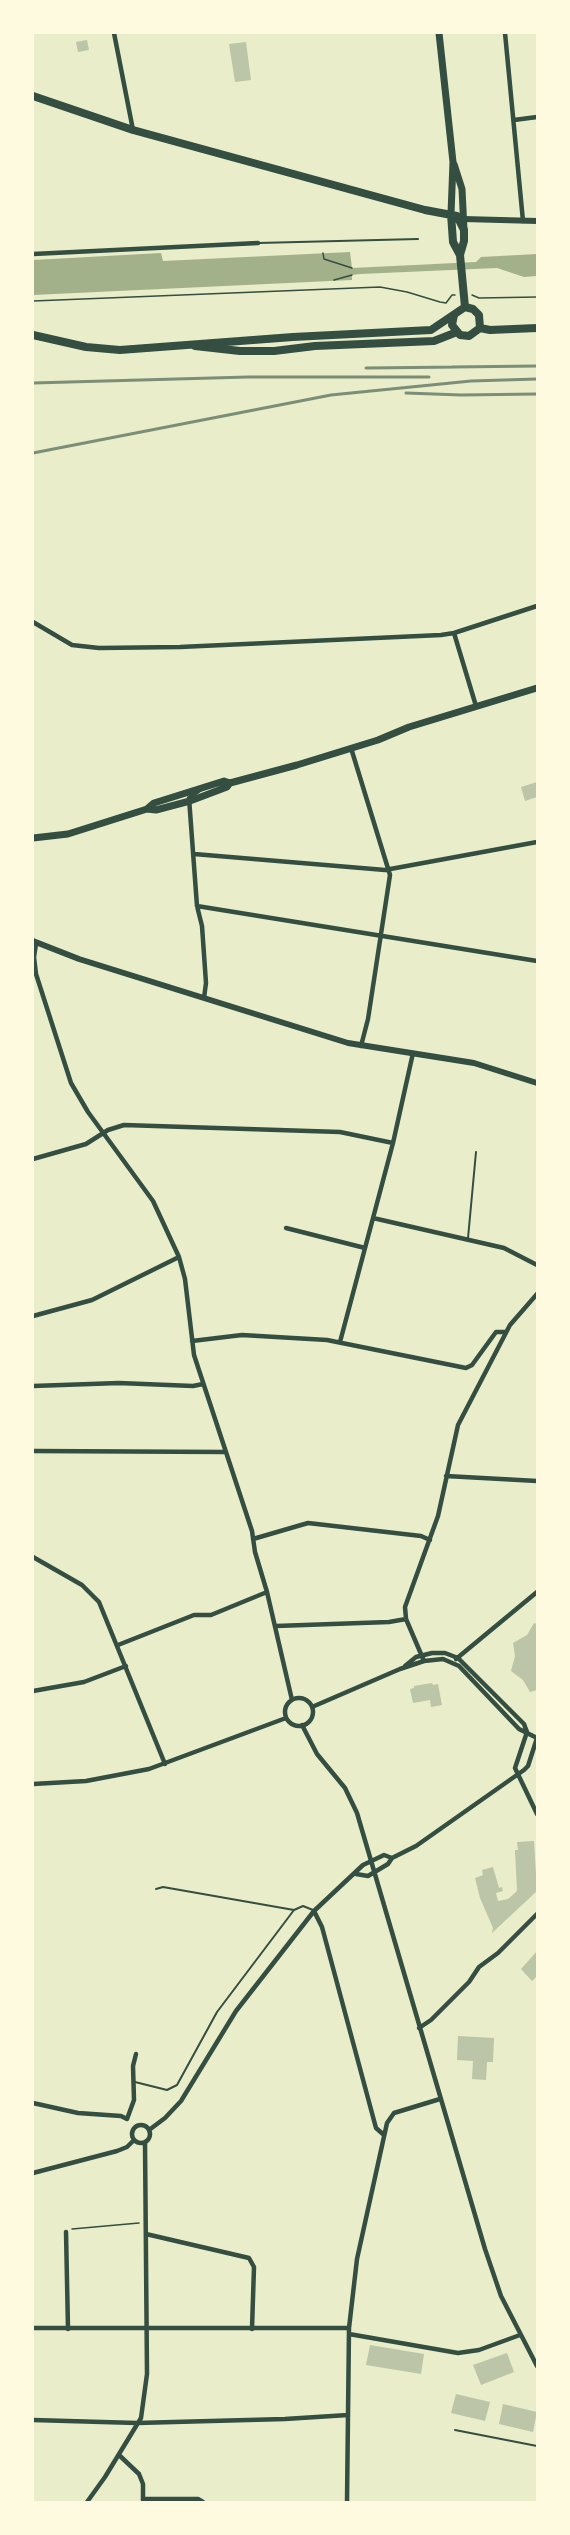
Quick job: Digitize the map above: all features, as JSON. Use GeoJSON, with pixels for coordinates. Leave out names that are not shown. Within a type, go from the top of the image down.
{"type":"FeatureCollection","features":[{"type":"Feature","properties":{"kind":"main road"},"geometry":{"type":"LineString","coordinates":[[439,33],[453,162],[451,214],[453,242],[460,255]]}},
{"type":"Feature","properties":{"kind":"main road"},"geometry":{"type":"LineString","coordinates":[[33,96],[132,130],[425,210],[451,214],[457,216],[464,230]]}},
{"type":"Feature","properties":{"kind":"main road"},"geometry":{"type":"LineString","coordinates":[[453,162],[462,189],[464,241],[460,255],[465,307]]}},
{"type":"Feature","properties":{"kind":"main road"},"geometry":{"type":"LineString","coordinates":[[33,335],[103,349],[191,346],[228,341],[431,330],[465,307],[473,309],[480,315],[480,328]]}},
{"type":"Feature","properties":{"kind":"main road"},"geometry":{"type":"LineString","coordinates":[[453,315],[452,324],[457,332]]}},
{"type":"Feature","properties":{"kind":"main road"},"geometry":{"type":"LineString","coordinates":[[191,346],[240,351],[273,351],[315,346],[434,340],[457,332],[469,336],[480,328],[490,330],[537,328]]}},
{"type":"Feature","properties":{"kind":"main road"},"geometry":{"type":"LineString","coordinates":[[33,838],[68,834],[224,781],[230,783],[351,748],[409,727],[537,688]]}},
{"type":"Feature","properties":{"kind":"main road"},"geometry":{"type":"LineString","coordinates":[[147,809],[156,810],[190,801],[227,788],[230,783]]}},
{"type":"Feature","properties":{"kind":"street"},"geometry":{"type":"LineString","coordinates":[[114,33],[132,130]]}},
{"type":"Feature","properties":{"kind":"street"},"geometry":{"type":"LineString","coordinates":[[505,33],[523,222]]}},
{"type":"Feature","properties":{"kind":"street"},"geometry":{"type":"LineString","coordinates":[[514,120],[537,117]]}},
{"type":"Feature","properties":{"kind":"street"},"geometry":{"type":"LineString","coordinates":[[464,219],[537,221]]}},
{"type":"Feature","properties":{"kind":"street"},"geometry":{"type":"LineString","coordinates":[[33,254],[258,243]]}},
{"type":"Feature","properties":{"kind":"street"},"geometry":{"type":"LineString","coordinates":[[33,622],[72,645],[99,648],[454,633],[537,606]]}},
{"type":"Feature","properties":{"kind":"street"},"geometry":{"type":"LineString","coordinates":[[454,633],[476,706]]}},
{"type":"Feature","properties":{"kind":"street"},"geometry":{"type":"LineString","coordinates":[[351,748],[390,875],[368,1019],[361,1046]]}},
{"type":"Feature","properties":{"kind":"street"},"geometry":{"type":"LineString","coordinates":[[201,789],[189,798],[196,906],[202,926],[206,983],[204,998]]}},
{"type":"Feature","properties":{"kind":"street"},"geometry":{"type":"LineString","coordinates":[[194,854],[389,869],[537,842]]}},
{"type":"Feature","properties":{"kind":"street"},"geometry":{"type":"LineString","coordinates":[[196,906],[537,961]]}},
{"type":"Feature","properties":{"kind":"street"},"geometry":{"type":"LineString","coordinates":[[312,1707],[309,1720],[302,1725],[293,1724],[286,1718],[285,1710],[292,1700],[276,1626],[248,1516],[244,1510],[203,1384],[192,1341],[187,1293],[179,1257],[153,1201],[77,1095],[61,1056],[36,974],[35,943],[361,1046],[474,1063],[537,1083]]}},
{"type":"Feature","properties":{"kind":"street"},"geometry":{"type":"LineString","coordinates":[[340,1342],[393,1143],[413,1053]]}},
{"type":"Feature","properties":{"kind":"street"},"geometry":{"type":"LineString","coordinates":[[33,1159],[86,1144],[103,1132],[124,1125],[340,1132],[393,1143]]}},
{"type":"Feature","properties":{"kind":"street"},"geometry":{"type":"LineString","coordinates":[[373,1218],[504,1248],[537,1265]]}},
{"type":"Feature","properties":{"kind":"street"},"geometry":{"type":"LineString","coordinates":[[286,1228],[365,1248]]}},
{"type":"Feature","properties":{"kind":"street"},"geometry":{"type":"LineString","coordinates":[[33,1316],[92,1300],[179,1257]]}},
{"type":"Feature","properties":{"kind":"street"},"geometry":{"type":"LineString","coordinates":[[424,1661],[406,1619],[405,1607],[438,1516],[458,1425],[506,1332],[514,1319],[537,1294]]}},
{"type":"Feature","properties":{"kind":"street"},"geometry":{"type":"LineString","coordinates":[[192,1341],[242,1335],[340,1342],[348,1346],[466,1368],[471,1365],[496,1332],[506,1332]]}},
{"type":"Feature","properties":{"kind":"street"},"geometry":{"type":"LineString","coordinates":[[33,1386],[119,1383],[193,1386],[203,1384]]}},
{"type":"Feature","properties":{"kind":"street"},"geometry":{"type":"LineString","coordinates":[[33,1451],[225,1452]]}},
{"type":"Feature","properties":{"kind":"street"},"geometry":{"type":"LineString","coordinates":[[446,1476],[537,1481]]}},
{"type":"Feature","properties":{"kind":"street"},"geometry":{"type":"LineString","coordinates":[[253,1539],[308,1523],[421,1536],[430,1540]]}},
{"type":"Feature","properties":{"kind":"street"},"geometry":{"type":"LineString","coordinates":[[33,1557],[82,1585],[93,1594],[104,1612],[118,1645],[165,1764]]}},
{"type":"Feature","properties":{"kind":"street"},"geometry":{"type":"LineString","coordinates":[[118,1645],[194,1615],[211,1615],[267,1592]]}},
{"type":"Feature","properties":{"kind":"street"},"geometry":{"type":"LineString","coordinates":[[453,1662],[537,1592]]}},
{"type":"Feature","properties":{"kind":"street"},"geometry":{"type":"LineString","coordinates":[[276,1626],[389,1622],[406,1619]]}},
{"type":"Feature","properties":{"kind":"street"},"geometry":{"type":"LineString","coordinates":[[400,1669],[422,1655],[438,1653],[458,1658],[524,1725],[527,1732],[516,1761],[517,1775],[537,1814]]}},
{"type":"Feature","properties":{"kind":"street"},"geometry":{"type":"LineString","coordinates":[[312,1707],[400,1669],[424,1661],[443,1659],[453,1662],[519,1729],[537,1738],[528,1766],[517,1775],[416,1846],[392,1858],[388,1864],[375,1872],[368,1876],[356,1874]]}},
{"type":"Feature","properties":{"kind":"street"},"geometry":{"type":"LineString","coordinates":[[33,1691],[84,1682],[126,1666]]}},
{"type":"Feature","properties":{"kind":"street"},"geometry":{"type":"LineString","coordinates":[[292,1700],[305,1700],[312,1707]]}},
{"type":"Feature","properties":{"kind":"street"},"geometry":{"type":"LineString","coordinates":[[33,1784],[87,1781],[123,1775],[165,1764],[286,1718]]}},
{"type":"Feature","properties":{"kind":"street"},"geometry":{"type":"LineString","coordinates":[[302,1725],[317,1754],[352,1799],[491,2267],[520,2335],[537,2366]]}},
{"type":"Feature","properties":{"kind":"street"},"geometry":{"type":"LineString","coordinates":[[149,2130],[165,2118],[181,2101],[236,2011],[314,1911],[363,1865],[384,1855],[392,1858]]}},
{"type":"Feature","properties":{"kind":"street"},"geometry":{"type":"LineString","coordinates":[[314,1911],[322,1927],[376,2128],[384,2135]]}},
{"type":"Feature","properties":{"kind":"street"},"geometry":{"type":"LineString","coordinates":[[419,2028],[431,2020],[469,1982],[479,1967],[498,1953],[537,1914]]}},
{"type":"Feature","properties":{"kind":"street"},"geometry":{"type":"LineString","coordinates":[[127,2119],[134,2100],[133,2081],[136,2054]]}},
{"type":"Feature","properties":{"kind":"street"},"geometry":{"type":"LineString","coordinates":[[347,2502],[349,2328],[357,2259],[384,2135],[387,2123],[394,2113],[440,2099]]}},
{"type":"Feature","properties":{"kind":"street"},"geometry":{"type":"LineString","coordinates":[[33,2103],[78,2113],[121,2116],[135,2127]]}},
{"type":"Feature","properties":{"kind":"street"},"geometry":{"type":"LineString","coordinates":[[87,2502],[141,2418],[147,2374],[145,2142],[150,2136],[149,2130],[143,2125],[135,2127]]}},
{"type":"Feature","properties":{"kind":"street"},"geometry":{"type":"LineString","coordinates":[[135,2127],[132,2135],[134,2140],[139,2143],[145,2142]]}},
{"type":"Feature","properties":{"kind":"street"},"geometry":{"type":"LineString","coordinates":[[33,2173],[127,2148],[134,2140]]}},
{"type":"Feature","properties":{"kind":"street"},"geometry":{"type":"LineString","coordinates":[[66,2232],[68,2329]]}},
{"type":"Feature","properties":{"kind":"street"},"geometry":{"type":"LineString","coordinates":[[146,2234],[249,2258],[254,2266],[252,2329]]}},
{"type":"Feature","properties":{"kind":"street"},"geometry":{"type":"LineString","coordinates":[[33,2328],[349,2328]]}},
{"type":"Feature","properties":{"kind":"street"},"geometry":{"type":"LineString","coordinates":[[349,2334],[458,2353],[479,2350],[520,2335]]}},
{"type":"Feature","properties":{"kind":"street"},"geometry":{"type":"LineString","coordinates":[[33,2420],[137,2423],[348,2415]]}},
{"type":"Feature","properties":{"kind":"street"},"geometry":{"type":"LineString","coordinates":[[119,2455],[139,2474],[143,2484],[143,2500],[198,2499],[203,2502]]}},
{"type":"Feature","properties":{"kind":"lane"},"geometry":{"type":"LineString","coordinates":[[258,243],[418,239]]}},
{"type":"Feature","properties":{"kind":"lane"},"geometry":{"type":"LineString","coordinates":[[468,1240],[476,1152]]}},
{"type":"Feature","properties":{"kind":"lane"},"geometry":{"type":"LineString","coordinates":[[156,1889],[163,1887],[294,1910]]}},
{"type":"Feature","properties":{"kind":"lane"},"geometry":{"type":"LineString","coordinates":[[133,2081],[167,2090],[177,2085],[217,2012],[294,1910],[303,1906],[314,1911]]}},
{"type":"Feature","properties":{"kind":"lane"},"geometry":{"type":"LineString","coordinates":[[455,2430],[537,2446]]}},
{"type":"Feature","properties":{"kind":"path"},"geometry":{"type":"LineString","coordinates":[[323,253],[324,259],[352,268]]}},
{"type":"Feature","properties":{"kind":"path"},"geometry":{"type":"LineString","coordinates":[[334,280],[352,275]]}},
{"type":"Feature","properties":{"kind":"path"},"geometry":{"type":"LineString","coordinates":[[33,301],[380,287],[446,303],[452,295]]}},
{"type":"Feature","properties":{"kind":"path"},"geometry":{"type":"LineString","coordinates":[[464,295],[472,294],[479,298],[537,297]]}},
{"type":"Feature","properties":{"kind":"path"},"geometry":{"type":"LineString","coordinates":[[66,2232],[73,2228],[139,2223]]}},
{"type":"Feature","properties":{"kind":"shaded area"},"geometry":{"type":"Polygon","coordinates":[[[350,252],[352,268],[476,262],[481,257],[537,254],[537,276],[524,277],[497,268],[360,274],[352,275],[352,280],[33,295],[33,260],[161,253],[163,261],[350,252]]]}},
{"type":"Feature","properties":{"kind":"building"},"geometry":{"type":"Polygon","coordinates":[[[87,40],[89,50],[78,52],[76,42],[87,40]]]}},
{"type":"Feature","properties":{"kind":"building"},"geometry":{"type":"Polygon","coordinates":[[[246,42],[251,80],[235,82],[229,44],[246,42]]]}},
{"type":"Feature","properties":{"kind":"building"},"geometry":{"type":"Polygon","coordinates":[[[537,782],[537,797],[525,801],[521,787],[537,782]]]}},
{"type":"Feature","properties":{"kind":"building"},"geometry":{"type":"Polygon","coordinates":[[[534,1623],[537,1624],[537,1690],[530,1692],[523,1680],[511,1671],[515,1656],[513,1643],[527,1635],[534,1623]]]}},
{"type":"Feature","properties":{"kind":"building"},"geometry":{"type":"Polygon","coordinates":[[[432,1683],[433,1685],[438,1684],[442,1705],[431,1707],[430,1700],[413,1703],[410,1689],[414,1686],[432,1683]]]}},
{"type":"Feature","properties":{"kind":"building"},"geometry":{"type":"Polygon","coordinates":[[[534,1841],[537,1891],[492,1933],[493,1928],[480,1898],[475,1878],[483,1875],[482,1870],[493,1867],[499,1888],[502,1887],[503,1891],[496,1893],[498,1901],[508,1899],[517,1891],[515,1850],[518,1850],[517,1842],[534,1841]]]}},
{"type":"Feature","properties":{"kind":"building"},"geometry":{"type":"Polygon","coordinates":[[[537,1951],[537,1976],[532,1981],[521,1969],[537,1951]]]}},
{"type":"Feature","properties":{"kind":"building"},"geometry":{"type":"Polygon","coordinates":[[[458,2036],[494,2038],[493,2062],[487,2062],[486,2080],[472,2079],[473,2061],[457,2060],[458,2036]]]}},
{"type":"Feature","properties":{"kind":"building"},"geometry":{"type":"Polygon","coordinates":[[[370,2345],[424,2354],[421,2374],[366,2365],[370,2345]]]}},
{"type":"Feature","properties":{"kind":"building"},"geometry":{"type":"Polygon","coordinates":[[[507,2353],[514,2372],[481,2385],[473,2365],[507,2353]]]}},
{"type":"Feature","properties":{"kind":"building"},"geometry":{"type":"Polygon","coordinates":[[[456,2394],[490,2402],[485,2421],[451,2413],[456,2394]]]}},
{"type":"Feature","properties":{"kind":"building"},"geometry":{"type":"Polygon","coordinates":[[[503,2404],[537,2412],[533,2432],[499,2424],[503,2404]]]}},
{"type":"Feature","properties":{"kind":"railway"},"geometry":{"type":"LineString","coordinates":[[452,367],[537,366]]}},
{"type":"Feature","properties":{"kind":"railway"},"geometry":{"type":"LineString","coordinates":[[366,368],[459,367]]}},
{"type":"Feature","properties":{"kind":"railway"},"geometry":{"type":"LineString","coordinates":[[33,383],[248,377],[429,377]]}},
{"type":"Feature","properties":{"kind":"railway"},"geometry":{"type":"LineString","coordinates":[[33,453],[331,395],[471,381],[537,379]]}},
{"type":"Feature","properties":{"kind":"railway"},"geometry":{"type":"LineString","coordinates":[[406,393],[537,394]]}}]}
